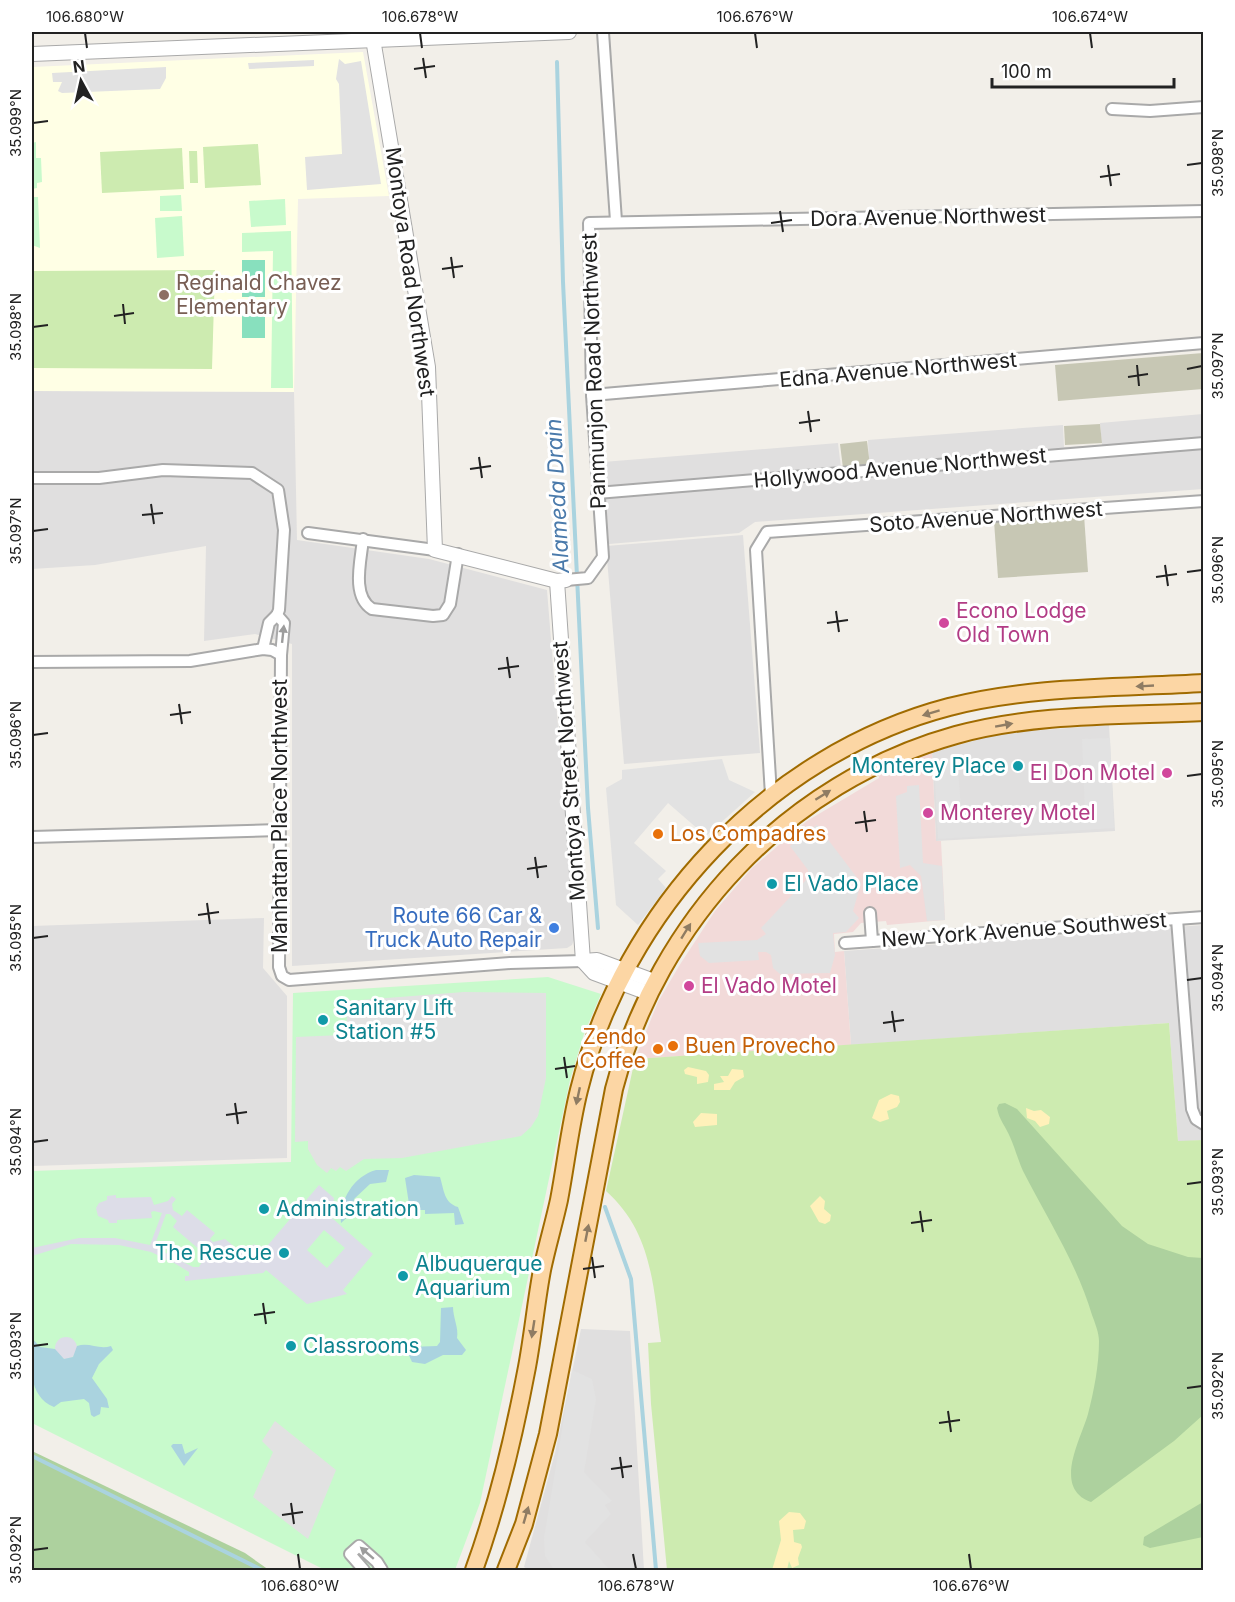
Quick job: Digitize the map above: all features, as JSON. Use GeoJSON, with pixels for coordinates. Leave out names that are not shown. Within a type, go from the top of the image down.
{"type":"FeatureCollection","features":[{"type":"Feature","properties":{"kind":"main road"},"geometry":{"type":"LineString","coordinates":[[474,1570],[494,1512],[514,1427],[542,1269],[558,1203],[578,1094],[602,1013],[622,975],[703,860],[771,795],[795,778],[853,744],[916,717],[949,707],[1015,694],[1203,683]]}},
{"type":"Feature","properties":{"kind":"main road"},"geometry":{"type":"LineString","coordinates":[[506,1570],[524,1524],[548,1434],[614,1089],[624,1051],[651,987],[706,901],[762,842],[812,802],[866,770],[936,741],[1020,722],[1203,712]]}},
{"type":"Feature","properties":{"kind":"street"},"geometry":{"type":"LineString","coordinates":[[32,54],[374,35],[569,32]]}},
{"type":"Feature","properties":{"kind":"street","name":"Panmunjon Road Northwest"},"geometry":{"type":"LineString","coordinates":[[561,580],[588,578],[603,557],[592,395],[589,223],[616,221],[603,32]]}},
{"type":"Feature","properties":{"kind":"street","name":"Montoya Road Northwest"},"geometry":{"type":"LineString","coordinates":[[374,35],[428,367],[435,550]]}},
{"type":"Feature","properties":{"kind":"street"},"geometry":{"type":"LineString","coordinates":[[1112,109],[1150,111],[1203,107]]}},
{"type":"Feature","properties":{"kind":"street","name":"Dora Avenue Northwest"},"geometry":{"type":"LineString","coordinates":[[616,221],[1203,211]]}},
{"type":"Feature","properties":{"kind":"street","name":"Edna Avenue Northwest"},"geometry":{"type":"LineString","coordinates":[[592,395],[1203,343]]}},
{"type":"Feature","properties":{"kind":"street","name":"Hollywood Avenue Northwest"},"geometry":{"type":"LineString","coordinates":[[597,493],[1203,443]]}},
{"type":"Feature","properties":{"kind":"street"},"geometry":{"type":"LineString","coordinates":[[32,478],[99,478],[163,470],[252,473],[278,489],[284,530],[277,615],[269,622],[263,649]]}},
{"type":"Feature","properties":{"kind":"street","name":"Soto Avenue Northwest"},"geometry":{"type":"LineString","coordinates":[[771,795],[756,550],[767,532],[1203,501]]}},
{"type":"Feature","properties":{"kind":"street"},"geometry":{"type":"LineString","coordinates":[[308,533],[458,554],[561,580]]}},
{"type":"Feature","properties":{"kind":"street"},"geometry":{"type":"LineString","coordinates":[[363,539],[360,595],[364,604],[372,609],[443,615],[450,604],[458,554]]}},
{"type":"Feature","properties":{"kind":"street","name":"Montoya Street Northwest"},"geometry":{"type":"LineString","coordinates":[[561,580],[583,961]]}},
{"type":"Feature","properties":{"kind":"street","name":"Manhattan Place Northwest"},"geometry":{"type":"LineString","coordinates":[[277,615],[284,623],[281,655],[279,830],[279,967],[282,976],[289,980],[510,963],[583,961]]}},
{"type":"Feature","properties":{"kind":"street"},"geometry":{"type":"LineString","coordinates":[[32,662],[190,661],[263,649],[272,650],[281,655]]}},
{"type":"Feature","properties":{"kind":"street"},"geometry":{"type":"LineString","coordinates":[[32,837],[279,830]]}},
{"type":"Feature","properties":{"kind":"street"},"geometry":{"type":"LineString","coordinates":[[870,913],[872,941]]}},
{"type":"Feature","properties":{"kind":"street","name":"New York Avenue Southwest"},"geometry":{"type":"LineString","coordinates":[[845,943],[1203,918]]}},
{"type":"Feature","properties":{"kind":"street"},"geometry":{"type":"LineString","coordinates":[[1178,919],[1192,1109],[1200,1121]]}},
{"type":"Feature","properties":{"kind":"street"},"geometry":{"type":"LineString","coordinates":[[583,961],[594,973],[622,975],[651,987]]}},
{"type":"Feature","properties":{"kind":"street"},"geometry":{"type":"LineString","coordinates":[[364,1570],[350,1554],[359,1546],[377,1562],[382,1570]]}},
{"type":"Feature","properties":{"kind":"shaded area","name":"Reginald Chavez Elementary"},"geometry":{"type":"Polygon","coordinates":[[[363,52],[389,196],[298,199],[294,392],[32,391],[32,67],[363,52]]]}},
{"type":"Feature","properties":{"kind":"shaded area"},"geometry":{"type":"Polygon","coordinates":[[[339,59],[345,64],[361,61],[381,184],[307,190],[305,157],[342,154],[339,84],[336,79],[339,59]]]}},
{"type":"Feature","properties":{"kind":"shaded area"},"geometry":{"type":"Polygon","coordinates":[[[314,60],[314,66],[249,69],[248,63],[314,60]]]}},
{"type":"Feature","properties":{"kind":"shaded area"},"geometry":{"type":"Polygon","coordinates":[[[166,67],[166,78],[160,89],[62,93],[58,91],[62,82],[53,82],[52,73],[166,67]]]}},
{"type":"Feature","properties":{"kind":"shaded area"},"geometry":{"type":"Polygon","coordinates":[[[1203,353],[1203,389],[1058,401],[1055,365],[1203,353]]]}},
{"type":"Feature","properties":{"kind":"shaded area"},"geometry":{"type":"Polygon","coordinates":[[[32,391],[294,392],[297,540],[429,559],[547,590],[575,937],[572,945],[567,948],[292,966],[292,644],[255,634],[204,641],[206,546],[95,565],[32,569],[32,391]]]}},
{"type":"Feature","properties":{"kind":"shaded area"},"geometry":{"type":"Polygon","coordinates":[[[1203,414],[1203,489],[755,522],[739,533],[609,544],[603,462],[838,443],[841,468],[869,466],[868,440],[1063,425],[1064,447],[1102,445],[1100,423],[1203,414]]]}},
{"type":"Feature","properties":{"kind":"shaded area"},"geometry":{"type":"Polygon","coordinates":[[[1100,424],[1102,443],[1065,445],[1064,426],[1100,424]]]}},
{"type":"Feature","properties":{"kind":"shaded area"},"geometry":{"type":"Polygon","coordinates":[[[867,441],[870,466],[843,468],[840,444],[867,441]]]}},
{"type":"Feature","properties":{"kind":"shaded area"},"geometry":{"type":"Polygon","coordinates":[[[1084,515],[1088,572],[998,578],[994,521],[1084,515]]]}},
{"type":"Feature","properties":{"kind":"shaded area"},"geometry":{"type":"Polygon","coordinates":[[[743,535],[760,753],[624,764],[606,546],[743,535]]]}},
{"type":"Feature","properties":{"kind":"shaded area","name":"Monterey Place"},"geometry":{"type":"Polygon","coordinates":[[[1109,725],[1115,831],[936,841],[932,752],[1003,733],[1109,725]]]}},
{"type":"Feature","properties":{"kind":"shaded area"},"geometry":{"type":"Polygon","coordinates":[[[1110,738],[1114,828],[938,839],[934,759],[957,758],[962,819],[1017,815],[1018,823],[1028,823],[1028,815],[1072,812],[1074,819],[1085,812],[1082,739],[1110,738]]]}},
{"type":"Feature","properties":{"kind":"shaded area"},"geometry":{"type":"Polygon","coordinates":[[[932,752],[936,841],[941,841],[945,920],[887,925],[886,921],[861,923],[853,932],[834,934],[835,952],[844,951],[851,1045],[635,1059],[658,1002],[679,966],[715,911],[752,868],[807,821],[879,778],[879,773],[932,752]]]}},
{"type":"Feature","properties":{"kind":"shaded area"},"geometry":{"type":"Polygon","coordinates":[[[722,759],[729,780],[755,792],[706,836],[668,803],[634,843],[666,871],[658,879],[666,888],[638,925],[616,905],[606,788],[622,779],[622,770],[722,759]]]}},
{"type":"Feature","properties":{"kind":"shaded area"},"geometry":{"type":"Polygon","coordinates":[[[919,785],[923,863],[942,866],[945,920],[927,921],[921,876],[910,865],[900,868],[896,796],[907,792],[907,786],[919,785]]]}},
{"type":"Feature","properties":{"kind":"shaded area"},"geometry":{"type":"Polygon","coordinates":[[[817,825],[861,883],[853,911],[859,918],[846,932],[833,933],[835,955],[830,973],[780,974],[773,968],[771,955],[766,952],[758,952],[759,960],[709,963],[700,956],[698,943],[757,940],[766,934],[761,928],[808,878],[808,870],[790,846],[817,825]]]}},
{"type":"Feature","properties":{"kind":"shaded area"},"geometry":{"type":"Polygon","coordinates":[[[264,918],[263,968],[287,996],[287,1158],[32,1166],[32,926],[264,918]]]}},
{"type":"Feature","properties":{"kind":"shaded area"},"geometry":{"type":"Polygon","coordinates":[[[1203,925],[1203,1140],[1178,1142],[1169,1023],[851,1045],[844,951],[1203,925]]]}},
{"type":"Feature","properties":{"kind":"shaded area"},"geometry":{"type":"Polygon","coordinates":[[[464,992],[546,993],[546,1078],[538,1116],[531,1127],[521,1136],[402,1158],[364,1159],[346,1171],[340,1167],[336,1171],[331,1168],[327,1173],[317,1165],[308,1149],[308,1141],[295,1142],[296,1037],[342,1035],[346,1032],[348,1001],[464,992]]]}},
{"type":"Feature","properties":{"kind":"shaded area"},"geometry":{"type":"Polygon","coordinates":[[[319,1185],[334,1198],[332,1218],[373,1254],[343,1290],[347,1294],[307,1304],[266,1270],[263,1273],[185,1281],[185,1276],[189,1276],[189,1272],[174,1263],[151,1252],[119,1245],[71,1244],[32,1256],[32,1248],[79,1238],[115,1238],[150,1245],[162,1213],[154,1211],[151,1212],[152,1218],[117,1220],[117,1223],[109,1223],[108,1220],[98,1216],[96,1208],[99,1203],[107,1200],[107,1196],[116,1195],[116,1198],[151,1197],[154,1205],[168,1201],[172,1196],[176,1199],[172,1204],[173,1210],[182,1216],[187,1210],[215,1233],[210,1239],[213,1242],[225,1239],[242,1253],[245,1249],[248,1251],[254,1244],[262,1252],[319,1185]],[[166,1214],[154,1247],[193,1267],[199,1267],[205,1256],[209,1255],[209,1247],[205,1245],[200,1250],[173,1227],[177,1221],[170,1214],[166,1214]],[[324,1230],[307,1250],[327,1268],[345,1248],[324,1230]]]}},
{"type":"Feature","properties":{"kind":"shaded area"},"geometry":{"type":"Polygon","coordinates":[[[581,1329],[630,1331],[644,1570],[529,1570],[524,1567],[555,1453],[581,1329]]]}},
{"type":"Feature","properties":{"kind":"shaded area"},"geometry":{"type":"Polygon","coordinates":[[[66,1337],[74,1340],[77,1348],[74,1356],[66,1359],[58,1356],[55,1348],[58,1340],[66,1337]]]}},
{"type":"Feature","properties":{"kind":"shaded area"},"geometry":{"type":"Polygon","coordinates":[[[572,1370],[592,1379],[596,1399],[584,1472],[612,1501],[605,1505],[611,1514],[585,1542],[610,1570],[554,1570],[545,1556],[544,1538],[572,1370]]]}},
{"type":"Feature","properties":{"kind":"shaded area"},"geometry":{"type":"Polygon","coordinates":[[[275,1421],[336,1470],[308,1539],[253,1497],[273,1452],[262,1441],[275,1421]]]}},
{"type":"Feature","properties":{"kind":"green space"},"geometry":{"type":"Polygon","coordinates":[[[36,142],[36,158],[41,158],[42,182],[37,183],[37,188],[32,189],[32,143],[36,142]]]}},
{"type":"Feature","properties":{"kind":"green space"},"geometry":{"type":"Polygon","coordinates":[[[258,144],[261,185],[205,188],[203,147],[258,144]]]}},
{"type":"Feature","properties":{"kind":"green space"},"geometry":{"type":"Polygon","coordinates":[[[182,148],[184,189],[102,193],[100,152],[182,148]]]}},
{"type":"Feature","properties":{"kind":"green space"},"geometry":{"type":"Polygon","coordinates":[[[189,151],[197,151],[198,183],[190,183],[189,151]]]}},
{"type":"Feature","properties":{"kind":"green space"},"geometry":{"type":"Polygon","coordinates":[[[181,195],[182,211],[160,211],[160,196],[181,195]]]}},
{"type":"Feature","properties":{"kind":"green space"},"geometry":{"type":"Polygon","coordinates":[[[32,197],[38,197],[40,248],[32,245],[32,197]]]}},
{"type":"Feature","properties":{"kind":"green space"},"geometry":{"type":"Polygon","coordinates":[[[285,199],[286,225],[251,227],[249,201],[285,199]]]}},
{"type":"Feature","properties":{"kind":"green space"},"geometry":{"type":"Polygon","coordinates":[[[182,216],[184,256],[157,258],[155,218],[182,216]]]}},
{"type":"Feature","properties":{"kind":"green space"},"geometry":{"type":"Polygon","coordinates":[[[291,231],[293,388],[271,388],[273,251],[242,252],[242,233],[291,231]]]}},
{"type":"Feature","properties":{"kind":"green space"},"geometry":{"type":"Polygon","coordinates":[[[242,260],[265,260],[265,297],[242,297],[242,260]]]}},
{"type":"Feature","properties":{"kind":"green space"},"geometry":{"type":"Polygon","coordinates":[[[215,270],[212,369],[32,368],[32,271],[215,270]]]}},
{"type":"Feature","properties":{"kind":"green space"},"geometry":{"type":"Polygon","coordinates":[[[265,301],[265,338],[242,338],[242,302],[265,301]]]}},
{"type":"Feature","properties":{"kind":"green space"},"geometry":{"type":"Polygon","coordinates":[[[548,977],[601,994],[584,1034],[570,1080],[480,1503],[455,1570],[325,1570],[32,1423],[32,1171],[291,1162],[293,993],[548,977]]]}},
{"type":"Feature","properties":{"kind":"green space"},"geometry":{"type":"Polygon","coordinates":[[[1169,1023],[1178,1141],[1203,1140],[1203,1570],[667,1570],[651,1404],[648,1343],[661,1342],[656,1300],[642,1242],[621,1207],[606,1191],[635,1059],[1169,1023]]]}},
{"type":"Feature","properties":{"kind":"green space"},"geometry":{"type":"Polygon","coordinates":[[[1005,1103],[1017,1109],[1122,1226],[1148,1244],[1188,1257],[1203,1258],[1203,1415],[1174,1441],[1091,1502],[1079,1495],[1073,1486],[1071,1475],[1072,1462],[1088,1414],[1094,1387],[1099,1341],[1096,1325],[1078,1278],[1023,1171],[999,1116],[997,1108],[999,1104],[1005,1103]]]}},
{"type":"Feature","properties":{"kind":"green space"},"geometry":{"type":"Polygon","coordinates":[[[32,1451],[245,1553],[269,1570],[32,1570],[32,1451]]]}},
{"type":"Feature","properties":{"kind":"green space"},"geometry":{"type":"Polygon","coordinates":[[[1203,1502],[1203,1537],[1150,1548],[1143,1545],[1144,1537],[1203,1502]]]}},
{"type":"Feature","properties":{"kind":"sand"},"geometry":{"type":"Polygon","coordinates":[[[688,1067],[706,1071],[709,1075],[708,1082],[697,1084],[697,1077],[685,1074],[684,1070],[688,1067]]]}},
{"type":"Feature","properties":{"kind":"sand"},"geometry":{"type":"Polygon","coordinates":[[[732,1069],[743,1070],[744,1077],[735,1082],[730,1090],[714,1090],[714,1084],[724,1082],[720,1076],[728,1076],[732,1069]]]}},
{"type":"Feature","properties":{"kind":"sand"},"geometry":{"type":"Polygon","coordinates":[[[891,1094],[899,1096],[900,1102],[897,1107],[887,1111],[889,1119],[880,1122],[872,1118],[879,1100],[891,1094]]]}},
{"type":"Feature","properties":{"kind":"sand"},"geometry":{"type":"Polygon","coordinates":[[[1026,1108],[1034,1111],[1041,1110],[1050,1117],[1049,1124],[1040,1127],[1035,1121],[1027,1118],[1026,1108]]]}},
{"type":"Feature","properties":{"kind":"sand"},"geometry":{"type":"Polygon","coordinates":[[[701,1113],[717,1114],[717,1125],[695,1127],[693,1122],[701,1113]]]}},
{"type":"Feature","properties":{"kind":"sand"},"geometry":{"type":"Polygon","coordinates":[[[820,1196],[825,1201],[824,1209],[831,1215],[830,1221],[825,1224],[819,1222],[810,1206],[820,1196]]]}},
{"type":"Feature","properties":{"kind":"sand"},"geometry":{"type":"Polygon","coordinates":[[[789,1512],[800,1513],[806,1521],[804,1529],[793,1530],[794,1542],[801,1544],[802,1547],[798,1558],[799,1565],[792,1568],[789,1561],[787,1570],[772,1570],[781,1540],[779,1521],[789,1512]]]}},
{"type":"Feature","properties":{"kind":"water"},"geometry":{"type":"Polygon","coordinates":[[[376,1170],[389,1170],[386,1182],[370,1184],[354,1199],[353,1212],[341,1223],[345,1198],[350,1190],[361,1178],[376,1170]]]}},
{"type":"Feature","properties":{"kind":"water"},"geometry":{"type":"Polygon","coordinates":[[[414,1175],[440,1177],[445,1195],[453,1205],[458,1207],[464,1224],[455,1225],[454,1213],[425,1214],[425,1210],[416,1210],[416,1203],[409,1204],[405,1178],[414,1175]]]}},
{"type":"Feature","properties":{"kind":"water"},"geometry":{"type":"Polygon","coordinates":[[[453,1307],[457,1338],[466,1350],[462,1355],[443,1355],[425,1364],[412,1362],[407,1351],[408,1347],[437,1346],[440,1342],[441,1308],[453,1307]]]}},
{"type":"Feature","properties":{"kind":"water"},"geometry":{"type":"Polygon","coordinates":[[[32,1338],[40,1347],[55,1349],[64,1359],[73,1357],[77,1346],[111,1346],[113,1350],[99,1364],[92,1378],[107,1399],[109,1408],[101,1407],[100,1414],[94,1417],[91,1415],[89,1403],[84,1399],[61,1402],[54,1407],[45,1402],[39,1395],[32,1378],[32,1338]]]}},
{"type":"Feature","properties":{"kind":"water"},"geometry":{"type":"Polygon","coordinates":[[[182,1444],[185,1454],[198,1448],[184,1466],[171,1446],[182,1444]]]}},
{"type":"Feature","properties":{"kind":"waterway","name":"Alameda Drain"},"geometry":{"type":"LineString","coordinates":[[557,62],[563,282],[588,808],[598,928]]}},
{"type":"Feature","properties":{"kind":"waterway","name":"Alameda Drain"},"geometry":{"type":"LineString","coordinates":[[605,1207],[631,1279],[656,1570]]}},
{"type":"Feature","properties":{"kind":"waterway"},"geometry":{"type":"LineString","coordinates":[[32,1456],[262,1570]]}},
{"type":"Feature","properties":{"kind":"place","name":"Reginald Chavez Elementary"},"geometry":{"type":"Point","coordinates":[164,295]}},
{"type":"Feature","properties":{"kind":"place","name":"Econo Lodge Old Town"},"geometry":{"type":"Point","coordinates":[944,623]}},
{"type":"Feature","properties":{"kind":"place","name":"Monterey Place"},"geometry":{"type":"Point","coordinates":[1018,766]}},
{"type":"Feature","properties":{"kind":"place","name":"El Don Motel"},"geometry":{"type":"Point","coordinates":[1167,773]}},
{"type":"Feature","properties":{"kind":"place","name":"Monterey Motel"},"geometry":{"type":"Point","coordinates":[928,813]}},
{"type":"Feature","properties":{"kind":"place","name":"Los Compadres"},"geometry":{"type":"Point","coordinates":[658,834]}},
{"type":"Feature","properties":{"kind":"place","name":"El Vado Place"},"geometry":{"type":"Point","coordinates":[772,884]}},
{"type":"Feature","properties":{"kind":"place","name":"Route 66 Car & Truck Auto Repair"},"geometry":{"type":"Point","coordinates":[554,928]}},
{"type":"Feature","properties":{"kind":"place","name":"El Vado Motel"},"geometry":{"type":"Point","coordinates":[689,986]}},
{"type":"Feature","properties":{"kind":"place","name":"Sanitary Lift Station #5"},"geometry":{"type":"Point","coordinates":[323,1020]}},
{"type":"Feature","properties":{"kind":"place","name":"Buen Provecho"},"geometry":{"type":"Point","coordinates":[673,1046]}},
{"type":"Feature","properties":{"kind":"place","name":"Zendo Coffee"},"geometry":{"type":"Point","coordinates":[658,1049]}},
{"type":"Feature","properties":{"kind":"place","name":"Administration"},"geometry":{"type":"Point","coordinates":[264,1209]}},
{"type":"Feature","properties":{"kind":"place","name":"The Rescue"},"geometry":{"type":"Point","coordinates":[284,1253]}},
{"type":"Feature","properties":{"kind":"place","name":"Albuquerque Aquarium"},"geometry":{"type":"Point","coordinates":[403,1276]}},
{"type":"Feature","properties":{"kind":"place","name":"Classrooms"},"geometry":{"type":"Point","coordinates":[291,1346]}}]}
